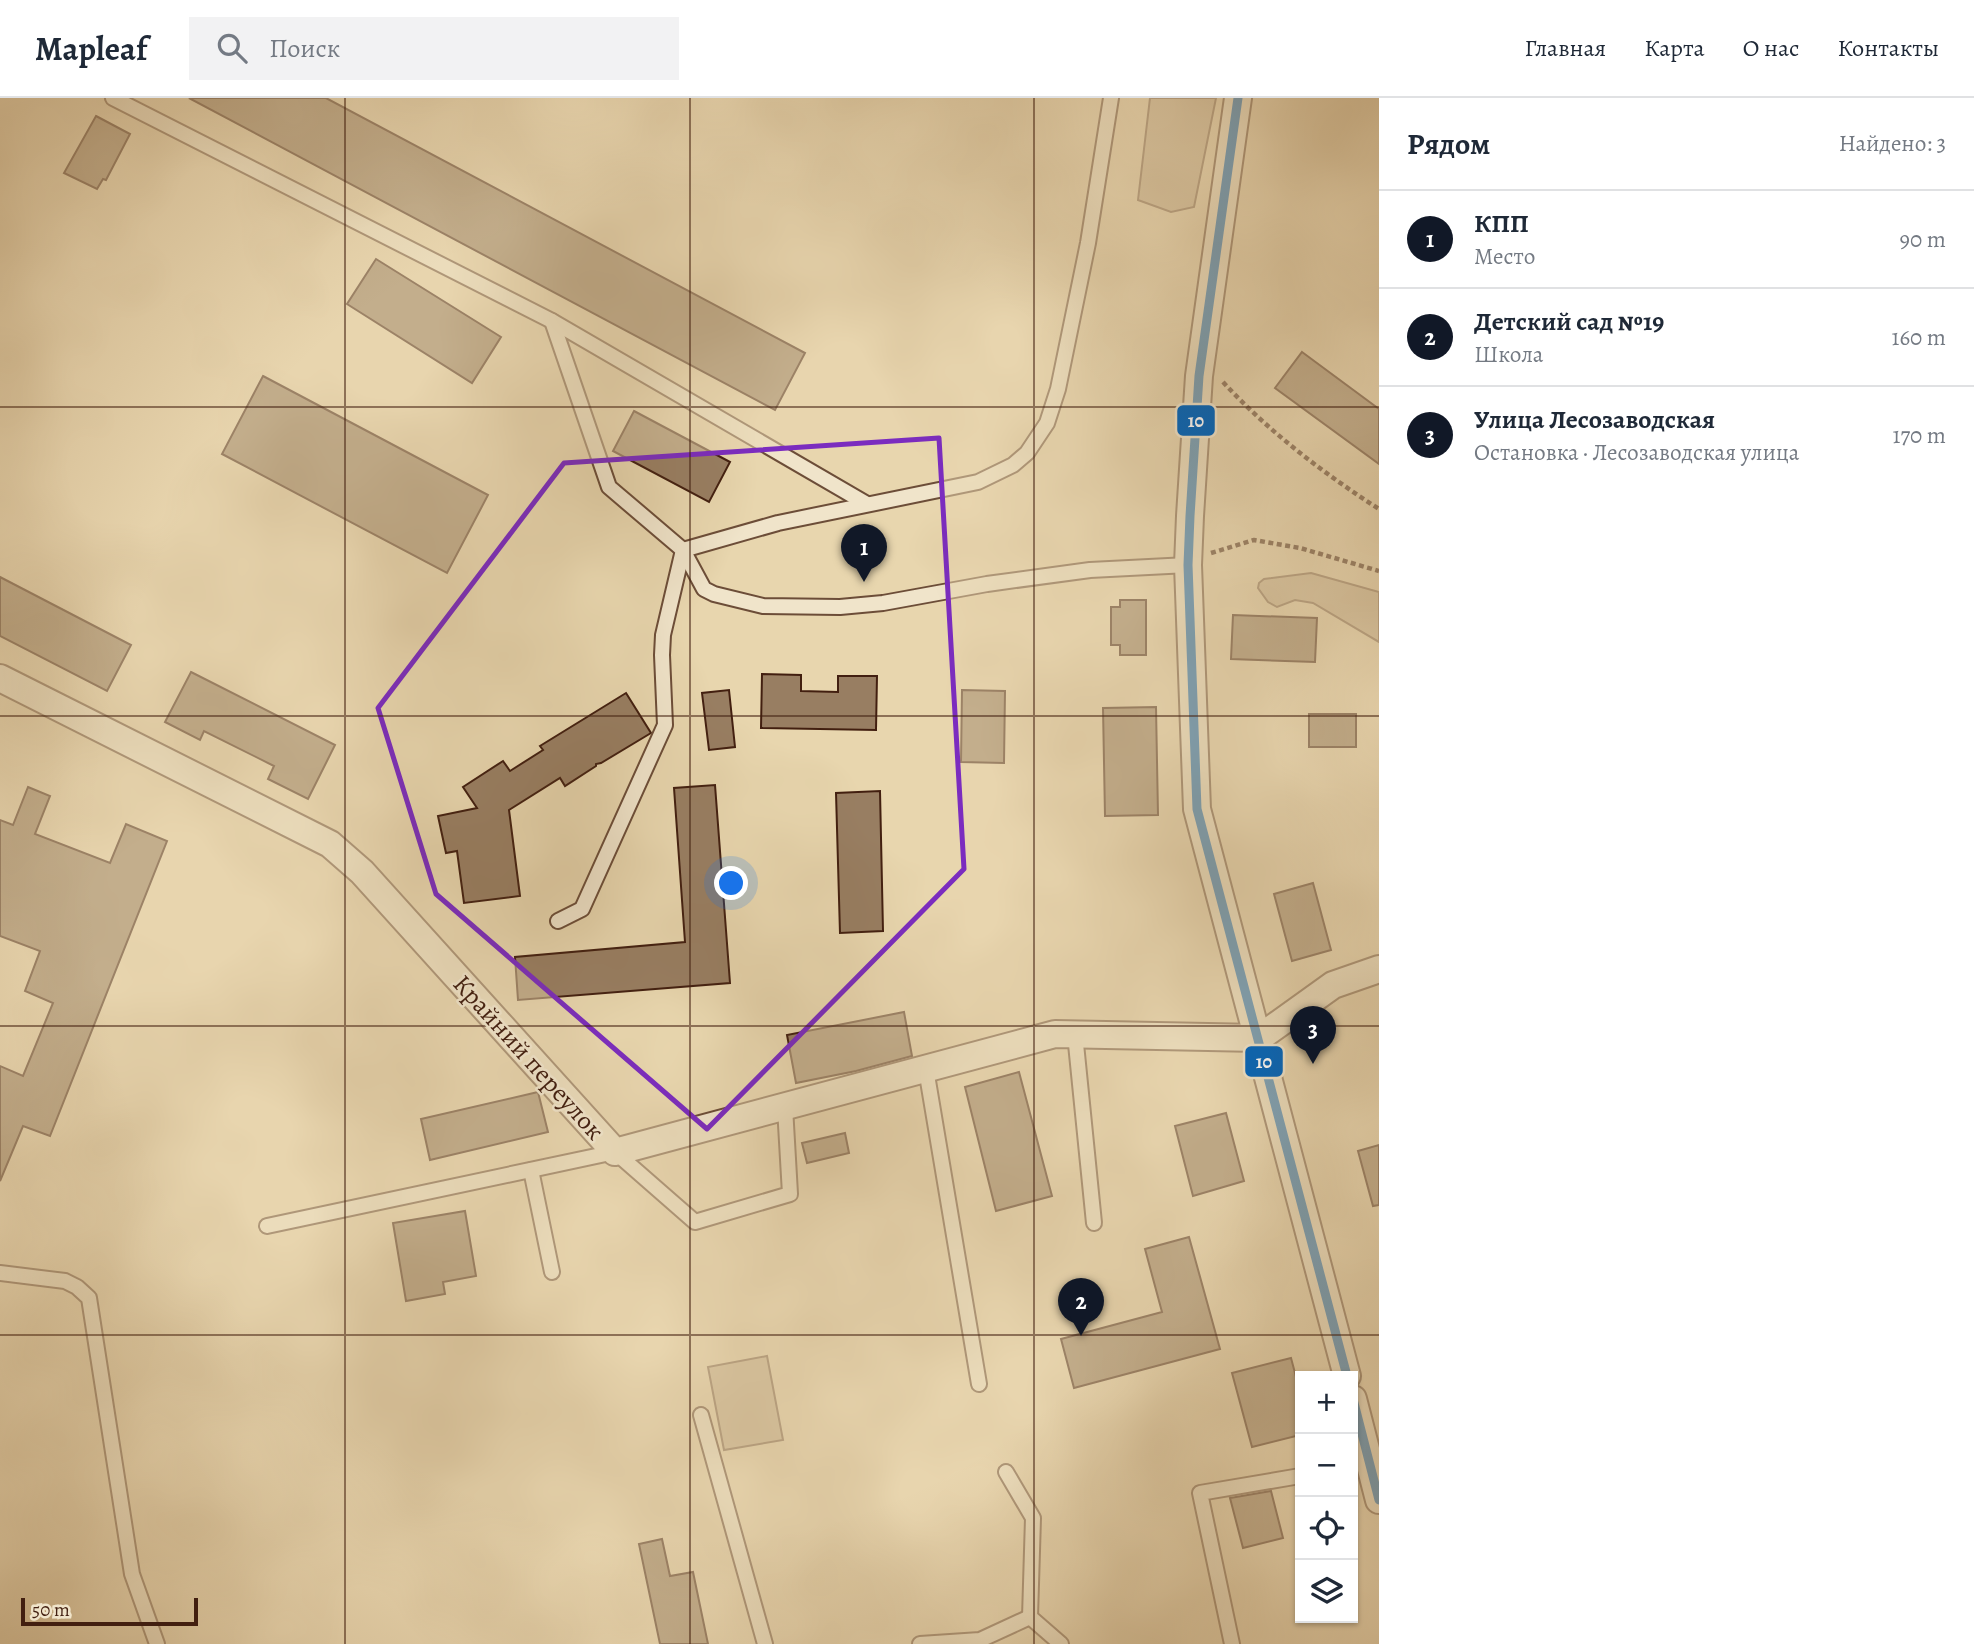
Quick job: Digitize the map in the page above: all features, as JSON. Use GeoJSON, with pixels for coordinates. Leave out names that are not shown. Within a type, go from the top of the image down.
{"type":"FeatureCollection","features":[{"type":"Feature","properties":{"kind":"street"},"geometry":{"type":"LineString","coordinates":[[1238,98],[1199,376],[1203,561],[1197,809],[1346,1371]]}},
{"type":"Feature","properties":{"kind":"street","name":"Крайний переулок"},"geometry":{"type":"LineString","coordinates":[[0,678],[330,844],[362,872],[615,1152],[1055,1034],[1259,1038]]}},
{"type":"Feature","properties":{"kind":"street"},"geometry":{"type":"LineString","coordinates":[[1259,1038],[1333,985],[1379,969]]}},
{"type":"Feature","properties":{"kind":"street"},"geometry":{"type":"LineString","coordinates":[[1358,1422],[1367,1464],[1379,1500]]}},
{"type":"Feature","properties":{"kind":"lane"},"geometry":{"type":"LineString","coordinates":[[113,98],[552,321],[867,504]]}},
{"type":"Feature","properties":{"kind":"lane"},"geometry":{"type":"LineString","coordinates":[[683,551],[778,523],[988,478],[1013,465],[1038,439],[1047,423],[1058,389],[1088,243],[1111,98]]}},
{"type":"Feature","properties":{"kind":"lane"},"geometry":{"type":"LineString","coordinates":[[552,321],[610,487],[683,551],[704,589],[714,594],[749,604],[776,607],[859,606],[967,587],[1090,570],[1203,561]]}},
{"type":"Feature","properties":{"kind":"lane"},"geometry":{"type":"LineString","coordinates":[[558,921],[582,909],[665,725],[663,635],[683,551]]}},
{"type":"Feature","properties":{"kind":"lane"},"geometry":{"type":"LineString","coordinates":[[1075,1034],[1094,1223]]}},
{"type":"Feature","properties":{"kind":"lane"},"geometry":{"type":"LineString","coordinates":[[926,1069],[979,1384]]}},
{"type":"Feature","properties":{"kind":"lane"},"geometry":{"type":"LineString","coordinates":[[267,1226],[615,1152],[695,1222],[790,1194],[785,1107]]}},
{"type":"Feature","properties":{"kind":"lane"},"geometry":{"type":"LineString","coordinates":[[531,1170],[552,1272]]}},
{"type":"Feature","properties":{"kind":"lane"},"geometry":{"type":"LineString","coordinates":[[0,1273],[65,1280],[89,1298],[132,1574],[157,1644]]}},
{"type":"Feature","properties":{"kind":"lane"},"geometry":{"type":"LineString","coordinates":[[701,1415],[765,1644]]}},
{"type":"Feature","properties":{"kind":"lane"},"geometry":{"type":"LineString","coordinates":[[1006,1472],[1033,1518],[1030,1617]]}},
{"type":"Feature","properties":{"kind":"lane"},"geometry":{"type":"LineString","coordinates":[[1232,1644],[1200,1493],[1295,1477]]}},
{"type":"Feature","properties":{"kind":"lane"},"geometry":{"type":"LineString","coordinates":[[922,1644],[980,1640],[1030,1617]]}},
{"type":"Feature","properties":{"kind":"lane"},"geometry":{"type":"LineString","coordinates":[[1030,1617],[1061,1644]]}},
{"type":"Feature","properties":{"kind":"path"},"geometry":{"type":"LineString","coordinates":[[1219,386],[1219,378],[1292,445],[1379,509]]}},
{"type":"Feature","properties":{"kind":"path"},"geometry":{"type":"LineString","coordinates":[[1203,561],[1254,540],[1300,548],[1379,571]]}},
{"type":"Feature","properties":{"kind":"path"},"geometry":{"type":"LineString","coordinates":[[1203,561],[1211,542]]}},
{"type":"Feature","properties":{"kind":"highlighted area"},"geometry":{"type":"Polygon","coordinates":[[[939,438],[964,869],[707,1129],[436,894],[378,708],[564,463],[939,438]]]}},
{"type":"Feature","properties":{"kind":"shaded area"},"geometry":{"type":"Polygon","coordinates":[[[1150,98],[1216,98],[1194,207],[1171,212],[1138,200],[1150,98]]]}},
{"type":"Feature","properties":{"kind":"shaded area"},"geometry":{"type":"Polygon","coordinates":[[[1311,573],[1379,592],[1379,642],[1313,603],[1295,600],[1277,607],[1268,602],[1258,588],[1264,579],[1311,573]]]}},
{"type":"Feature","properties":{"kind":"shaded area"},"geometry":{"type":"Polygon","coordinates":[[[767,1356],[783,1440],[724,1450],[708,1367],[767,1356]]]}},
{"type":"Feature","properties":{"kind":"building"},"geometry":{"type":"Polygon","coordinates":[[[189,98],[326,98],[805,353],[775,410],[189,98]]]}},
{"type":"Feature","properties":{"kind":"building"},"geometry":{"type":"Polygon","coordinates":[[[96,116],[130,134],[106,180],[103,179],[97,189],[64,173],[96,116]]]}},
{"type":"Feature","properties":{"kind":"building"},"geometry":{"type":"Polygon","coordinates":[[[376,259],[501,337],[472,383],[347,304],[376,259]]]}},
{"type":"Feature","properties":{"kind":"building"},"geometry":{"type":"Polygon","coordinates":[[[1302,352],[1379,409],[1379,464],[1275,388],[1302,352]]]}},
{"type":"Feature","properties":{"kind":"building"},"geometry":{"type":"Polygon","coordinates":[[[263,376],[488,495],[447,573],[222,454],[263,376]]]}},
{"type":"Feature","properties":{"kind":"building"},"geometry":{"type":"Polygon","coordinates":[[[634,411],[730,462],[709,502],[613,451],[634,411]]]}},
{"type":"Feature","properties":{"kind":"building"},"geometry":{"type":"Polygon","coordinates":[[[0,577],[131,645],[107,691],[0,636],[0,577]]]}},
{"type":"Feature","properties":{"kind":"building"},"geometry":{"type":"Polygon","coordinates":[[[1120,600],[1146,600],[1146,655],[1120,655],[1120,645],[1111,645],[1111,607],[1120,607],[1120,600]]]}},
{"type":"Feature","properties":{"kind":"building"},"geometry":{"type":"Polygon","coordinates":[[[1233,615],[1317,618],[1315,662],[1231,659],[1233,615]]]}},
{"type":"Feature","properties":{"kind":"building"},"geometry":{"type":"Polygon","coordinates":[[[191,672],[335,745],[308,799],[268,779],[274,766],[204,731],[200,740],[165,722],[191,672]]]}},
{"type":"Feature","properties":{"kind":"building"},"geometry":{"type":"Polygon","coordinates":[[[762,674],[801,675],[801,691],[838,692],[838,676],[877,676],[876,730],[761,728],[762,674]]]}},
{"type":"Feature","properties":{"kind":"building"},"geometry":{"type":"Polygon","coordinates":[[[729,690],[735,747],[709,750],[702,693],[729,690]]]}},
{"type":"Feature","properties":{"kind":"building"},"geometry":{"type":"Polygon","coordinates":[[[962,690],[1005,691],[1004,763],[961,762],[962,690]]]}},
{"type":"Feature","properties":{"kind":"building"},"geometry":{"type":"Polygon","coordinates":[[[626,693],[651,733],[596,764],[565,786],[560,778],[509,810],[520,896],[464,903],[457,851],[446,853],[438,816],[477,808],[463,787],[503,761],[510,771],[543,750],[540,746],[626,693]]]}},
{"type":"Feature","properties":{"kind":"building"},"geometry":{"type":"Polygon","coordinates":[[[1156,707],[1158,815],[1105,816],[1103,708],[1156,707]]]}},
{"type":"Feature","properties":{"kind":"building"},"geometry":{"type":"Polygon","coordinates":[[[1309,714],[1356,714],[1356,747],[1309,747],[1309,714]]]}},
{"type":"Feature","properties":{"kind":"building"},"geometry":{"type":"Polygon","coordinates":[[[715,785],[730,983],[518,1000],[515,957],[685,942],[674,788],[715,785]]]}},
{"type":"Feature","properties":{"kind":"building"},"geometry":{"type":"Polygon","coordinates":[[[28,787],[50,796],[35,834],[110,863],[126,824],[167,841],[50,1136],[23,1126],[0,1181],[0,1066],[23,1076],[53,1003],[25,991],[40,951],[0,936],[0,820],[13,825],[28,787]]]}},
{"type":"Feature","properties":{"kind":"building"},"geometry":{"type":"Polygon","coordinates":[[[880,791],[883,931],[840,933],[836,793],[880,791]]]}},
{"type":"Feature","properties":{"kind":"building"},"geometry":{"type":"Polygon","coordinates":[[[1313,883],[1331,950],[1292,961],[1274,894],[1313,883]]]}},
{"type":"Feature","properties":{"kind":"building"},"geometry":{"type":"Polygon","coordinates":[[[904,1012],[912,1056],[796,1083],[787,1035],[904,1012]]]}},
{"type":"Feature","properties":{"kind":"building"},"geometry":{"type":"Polygon","coordinates":[[[1019,1072],[1052,1196],[996,1211],[965,1087],[1019,1072]]]}},
{"type":"Feature","properties":{"kind":"building"},"geometry":{"type":"Polygon","coordinates":[[[538,1092],[548,1132],[430,1160],[421,1119],[538,1092]]]}},
{"type":"Feature","properties":{"kind":"building"},"geometry":{"type":"Polygon","coordinates":[[[1226,1113],[1244,1181],[1193,1196],[1175,1126],[1226,1113]]]}},
{"type":"Feature","properties":{"kind":"building"},"geometry":{"type":"Polygon","coordinates":[[[845,1133],[849,1153],[807,1163],[802,1143],[845,1133]]]}},
{"type":"Feature","properties":{"kind":"building"},"geometry":{"type":"Polygon","coordinates":[[[1379,1145],[1379,1205],[1373,1206],[1358,1151],[1379,1145]]]}},
{"type":"Feature","properties":{"kind":"building"},"geometry":{"type":"Polygon","coordinates":[[[465,1211],[476,1276],[443,1282],[445,1294],[406,1301],[393,1223],[465,1211]]]}},
{"type":"Feature","properties":{"kind":"building"},"geometry":{"type":"Polygon","coordinates":[[[1189,1237],[1220,1349],[1074,1388],[1061,1339],[1162,1312],[1145,1249],[1189,1237]]]}},
{"type":"Feature","properties":{"kind":"building"},"geometry":{"type":"Polygon","coordinates":[[[1291,1358],[1295,1373],[1295,1436],[1252,1447],[1232,1373],[1291,1358]]]}},
{"type":"Feature","properties":{"kind":"building"},"geometry":{"type":"Polygon","coordinates":[[[1271,1491],[1283,1538],[1243,1548],[1230,1498],[1271,1491]]]}},
{"type":"Feature","properties":{"kind":"building"},"geometry":{"type":"Polygon","coordinates":[[[662,1539],[670,1576],[693,1572],[708,1644],[660,1644],[639,1544],[662,1539]]]}},
{"type":"Feature","properties":{"kind":"transit line","name":"10"},"geometry":{"type":"LineString","coordinates":[[1238,98],[1199,376],[1190,516],[1188,565],[1197,809],[1346,1371]]}},
{"type":"Feature","properties":{"kind":"transit line","name":"10"},"geometry":{"type":"LineString","coordinates":[[1358,1418],[1379,1500]]}},
{"type":"Feature","properties":{"kind":"place","name":"КПП"},"geometry":{"type":"Point","coordinates":[864,582]}},
{"type":"Feature","properties":{"kind":"place","name":"Улица Лесозаводская"},"geometry":{"type":"Point","coordinates":[1313,1064]}},
{"type":"Feature","properties":{"kind":"place","name":"Детский сад №19"},"geometry":{"type":"Point","coordinates":[1081,1336]}}]}
